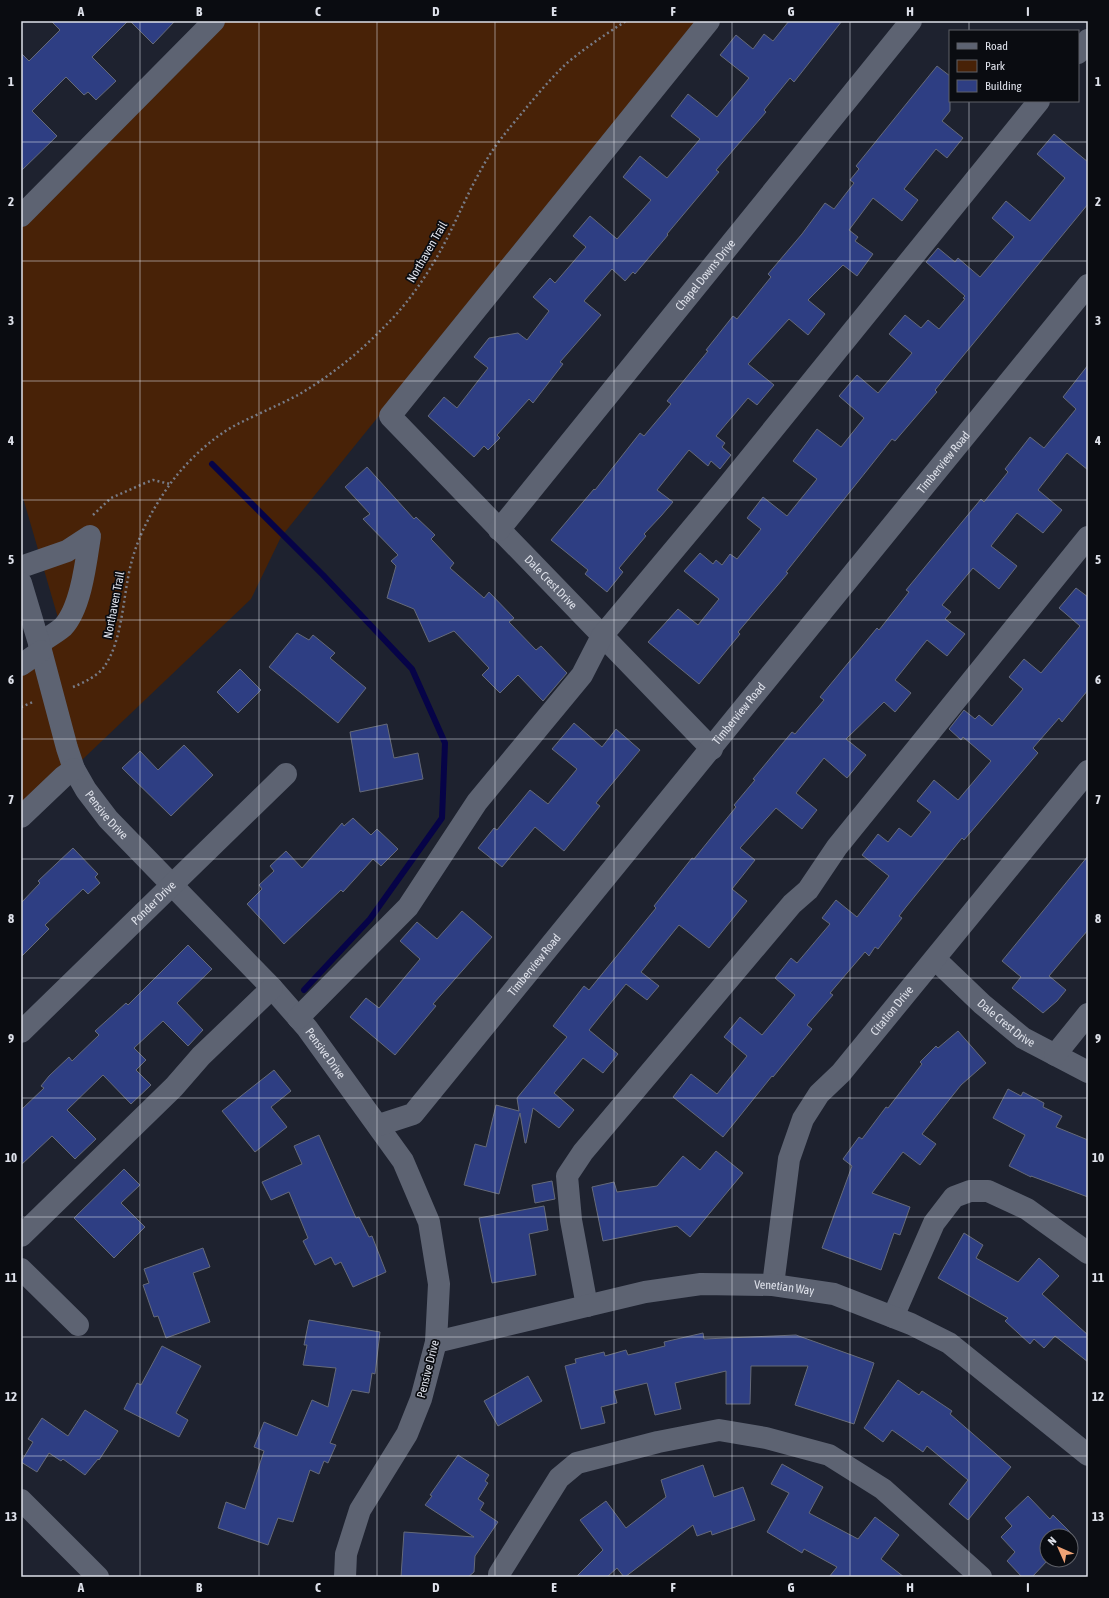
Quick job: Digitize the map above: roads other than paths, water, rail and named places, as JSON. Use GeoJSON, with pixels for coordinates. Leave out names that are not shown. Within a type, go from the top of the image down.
{"type":"FeatureCollection","features":[{"type":"Feature","properties":{"kind":"street"},"geometry":{"type":"LineString","coordinates":[[21,216],[214,21]]}},
{"type":"Feature","properties":{"kind":"street","name":"Dale Crest Drive"},"geometry":{"type":"LineString","coordinates":[[709,21],[390,416],[712,749]]}},
{"type":"Feature","properties":{"kind":"street","name":"Chapel Downs Drive"},"geometry":{"type":"LineString","coordinates":[[499,530],[911,21]]}},
{"type":"Feature","properties":{"kind":"street"},"geometry":{"type":"LineString","coordinates":[[1079,52],[1088,40]]}},
{"type":"Feature","properties":{"kind":"street"},"geometry":{"type":"LineString","coordinates":[[298,1018],[408,907],[477,802],[582,675],[602,636],[724,490],[1038,102]]}},
{"type":"Feature","properties":{"kind":"street","name":"Timberview Road"},"geometry":{"type":"LineString","coordinates":[[379,1125],[413,1114],[712,749],[1088,285]]}},
{"type":"Feature","properties":{"kind":"street"},"geometry":{"type":"LineString","coordinates":[[21,567],[67,551],[90,536],[83,579],[73,613],[62,627],[21,665]]}},
{"type":"Feature","properties":{"kind":"street"},"geometry":{"type":"LineString","coordinates":[[587,1306],[570,1220],[567,1176],[583,1152],[792,904],[808,890],[842,841],[1088,537]]}},
{"type":"Feature","properties":{"kind":"street","name":"Pensive Drive"},"geometry":{"type":"LineString","coordinates":[[21,583],[67,748],[74,769],[86,790],[108,819],[272,988],[298,1018],[379,1125],[403,1161],[429,1222],[439,1284],[436,1342],[421,1399],[407,1434],[360,1510],[346,1554],[345,1577]]}},
{"type":"Feature","properties":{"kind":"street"},"geometry":{"type":"LineString","coordinates":[[21,817],[63,777],[74,769]]}},
{"type":"Feature","properties":{"kind":"street","name":"Citation Drive"},"geometry":{"type":"LineString","coordinates":[[773,1285],[790,1159],[803,1118],[819,1094],[841,1072],[1088,771]]}},
{"type":"Feature","properties":{"kind":"street","name":"Ponder Drive"},"geometry":{"type":"LineString","coordinates":[[21,1032],[286,774]]}},
{"type":"Feature","properties":{"kind":"street","name":"Dale Crest Drive"},"geometry":{"type":"LineString","coordinates":[[935,959],[982,1004],[1023,1038],[1088,1072]]}},
{"type":"Feature","properties":{"kind":"street"},"geometry":{"type":"LineString","coordinates":[[21,1236],[174,1087],[201,1056],[272,988]]}},
{"type":"Feature","properties":{"kind":"street"},"geometry":{"type":"LineString","coordinates":[[1054,1055],[1088,1014]]}},
{"type":"Feature","properties":{"kind":"street"},"geometry":{"type":"LineString","coordinates":[[893,1317],[934,1223],[954,1197],[970,1191],[988,1191],[1027,1209],[1088,1253]]}},
{"type":"Feature","properties":{"kind":"street"},"geometry":{"type":"LineString","coordinates":[[21,1268],[78,1325]]}},
{"type":"Feature","properties":{"kind":"street","name":"Venetian Way"},"geometry":{"type":"LineString","coordinates":[[436,1342],[645,1292],[701,1284],[773,1285],[834,1294],[893,1317],[949,1343],[1088,1455]]}},
{"type":"Feature","properties":{"kind":"street"},"geometry":{"type":"LineString","coordinates":[[499,1577],[499,1574],[511,1553],[559,1478],[577,1463],[658,1442],[719,1430],[766,1438],[829,1455],[883,1489],[981,1577]]}},
{"type":"Feature","properties":{"kind":"street"},"geometry":{"type":"LineString","coordinates":[[21,1500],[98,1577]]}},
{"type":"Feature","properties":{"kind":"waterway"},"geometry":{"type":"LineString","coordinates":[[212,464],[323,575],[412,669],[445,743],[442,818],[370,919],[304,990]]}}]}
